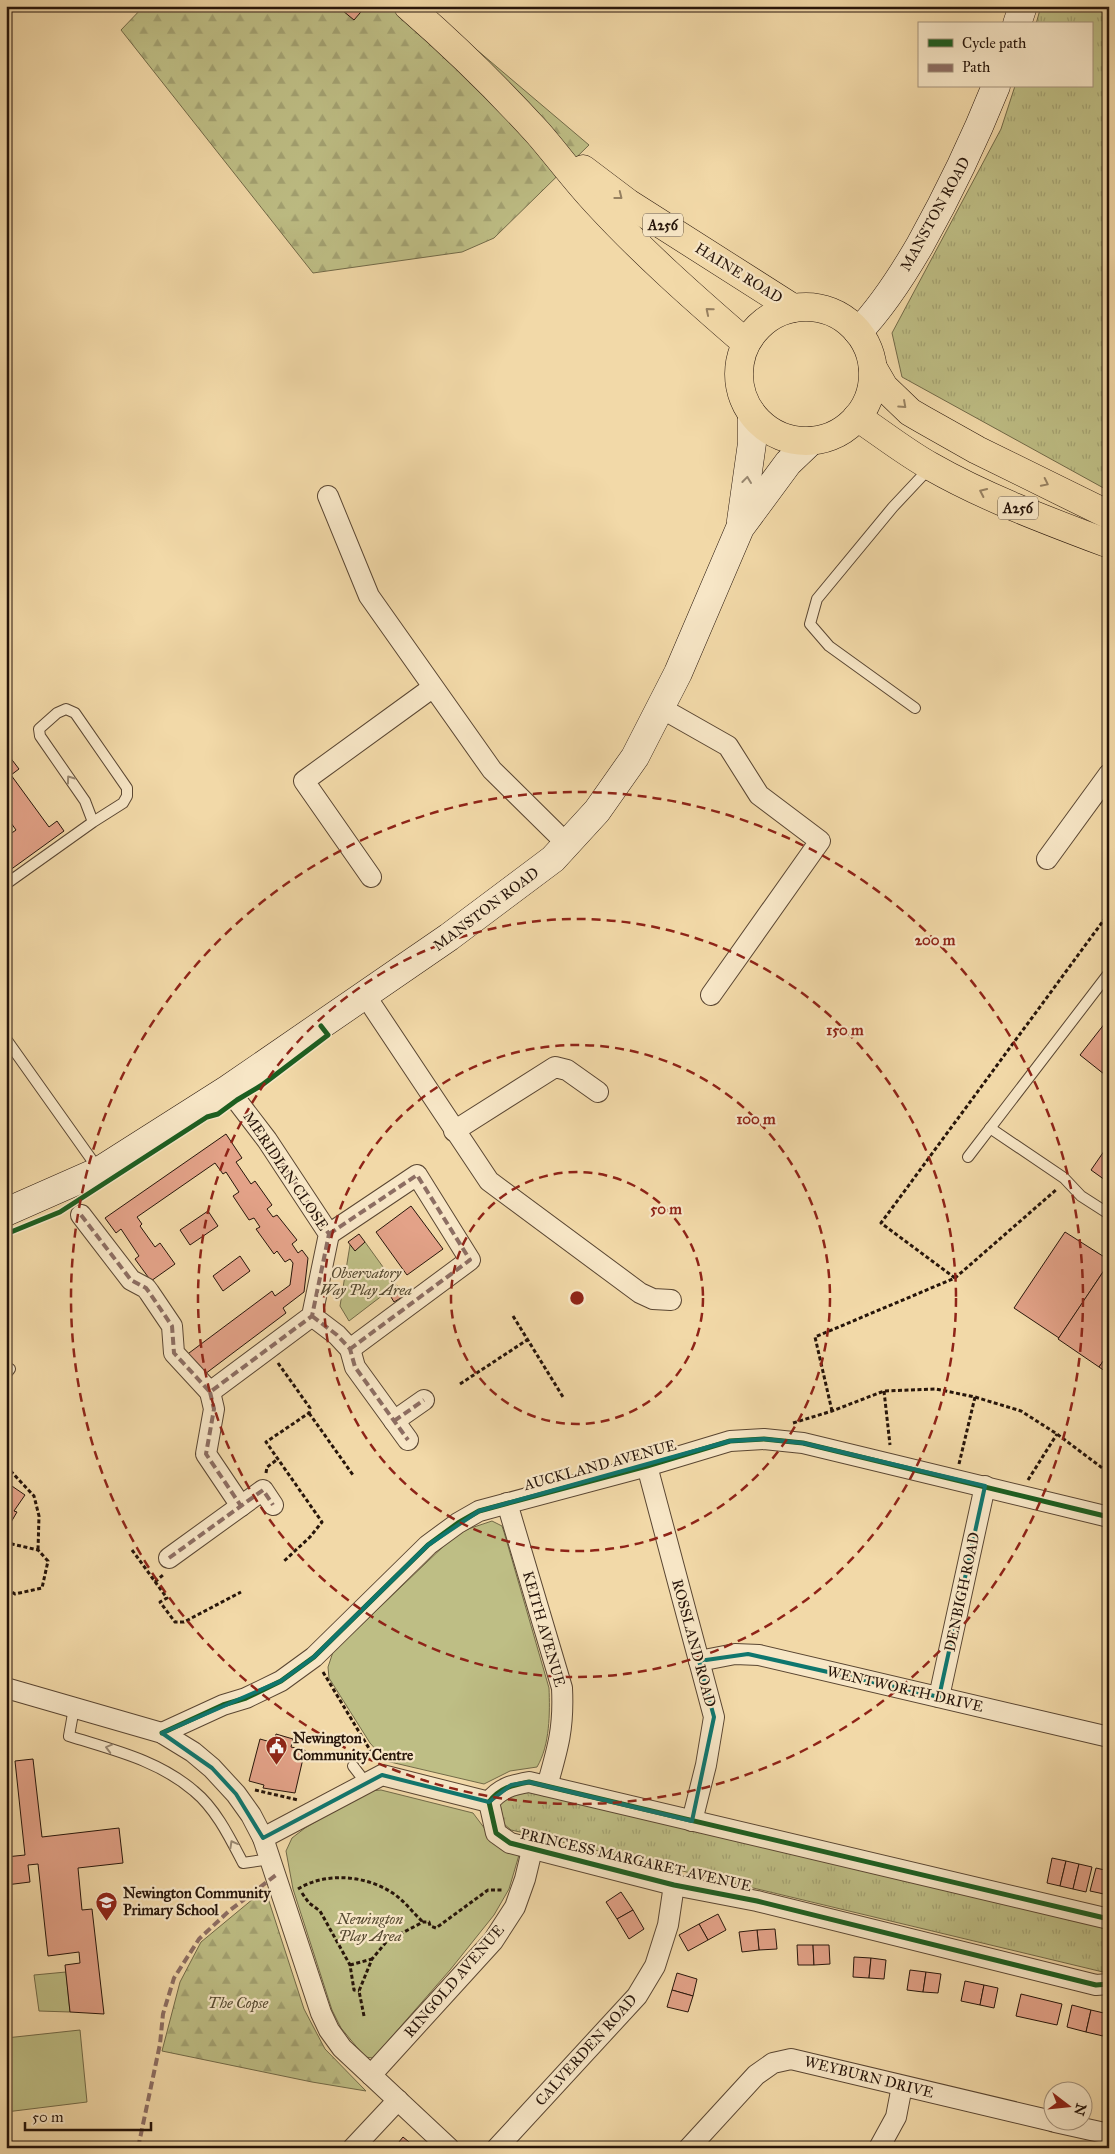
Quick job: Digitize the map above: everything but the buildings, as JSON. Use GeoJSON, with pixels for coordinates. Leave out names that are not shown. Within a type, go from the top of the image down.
{"type":"FeatureCollection","features":[{"type":"Feature","properties":{"kind":"main road","name":"HAINE ROAD"},"geometry":{"type":"LineString","coordinates":[[408,6],[484,76],[539,134],[596,203],[687,292],[746,343]]}},
{"type":"Feature","properties":{"kind":"main road"},"geometry":{"type":"LineString","coordinates":[[1018,22],[1023,6]]}},
{"type":"Feature","properties":{"kind":"main road","name":"MANSTON ROAD"},"geometry":{"type":"LineString","coordinates":[[858,332],[875,314],[907,266],[948,196],[995,88]]}},
{"type":"Feature","properties":{"kind":"main road","name":"HAINE ROAD"},"geometry":{"type":"LineString","coordinates":[[539,134],[628,203],[793,308]]}},
{"type":"Feature","properties":{"kind":"main road"},"geometry":{"type":"LineString","coordinates":[[805,306],[828,310],[849,322],[865,343],[872,368],[870,394],[857,417],[836,434],[811,441],[784,438],[761,424],[752,414],[741,392],[739,379],[741,354],[755,330],[766,320],[784,310],[793,308],[805,306]]}},
{"type":"Feature","properties":{"kind":"main road","name":"A256"},"geometry":{"type":"LineString","coordinates":[[872,368],[884,387],[910,412],[978,450],[1109,515]]}},
{"type":"Feature","properties":{"kind":"main road","name":"MANSTON ROAD"},"geometry":{"type":"LineString","coordinates":[[740,528],[752,443],[752,414]]}},
{"type":"Feature","properties":{"kind":"main road","name":"A256"},"geometry":{"type":"LineString","coordinates":[[857,417],[929,466],[966,485],[1035,516],[1109,544]]}},
{"type":"Feature","properties":{"kind":"main road","name":"MANSTON ROAD"},"geometry":{"type":"LineString","coordinates":[[6,1212],[99,1171],[228,1089],[449,937],[553,859],[617,785],[635,758],[678,673],[740,528],[788,463],[811,441]]}},
{"type":"Feature","properties":{"kind":"main road","name":"MANSTON ROAD"},"geometry":{"type":"LineString","coordinates":[[6,1230],[72,1201],[99,1171]]}},
{"type":"Feature","properties":{"kind":"street"},"geometry":{"type":"LineString","coordinates":[[328,496],[369,596],[432,688],[492,770],[567,844]]}},
{"type":"Feature","properties":{"kind":"street"},"geometry":{"type":"LineString","coordinates":[[371,877],[304,781],[432,688]]}},
{"type":"Feature","properties":{"kind":"street"},"geometry":{"type":"LineString","coordinates":[[661,708],[728,746],[760,795],[820,841],[711,995]]}},
{"type":"Feature","properties":{"kind":"street"},"geometry":{"type":"LineString","coordinates":[[1047,859],[1109,774]]}},
{"type":"Feature","properties":{"kind":"street"},"geometry":{"type":"LineString","coordinates":[[365,995],[489,1181],[640,1293],[653,1299],[671,1300]]}},
{"type":"Feature","properties":{"kind":"street"},"geometry":{"type":"LineString","coordinates":[[454,1131],[555,1067],[567,1070],[598,1092]]}},
{"type":"Feature","properties":{"kind":"street","name":"MERIDIAN CLOSE"},"geometry":{"type":"LineString","coordinates":[[228,1089],[266,1140],[329,1234],[312,1316]]}},
{"type":"Feature","properties":{"kind":"street"},"geometry":{"type":"LineString","coordinates":[[329,1234],[417,1175],[470,1260],[350,1349]]}},
{"type":"Feature","properties":{"kind":"street"},"geometry":{"type":"LineString","coordinates":[[81,1215],[131,1280],[146,1288],[149,1292],[172,1326],[174,1354],[210,1392],[214,1409],[206,1454],[241,1506]]}},
{"type":"Feature","properties":{"kind":"street"},"geometry":{"type":"LineString","coordinates":[[210,1392],[312,1316],[337,1335],[350,1349],[355,1367],[408,1440]]}},
{"type":"Feature","properties":{"kind":"street"},"geometry":{"type":"LineString","coordinates":[[394,1422],[424,1400]]}},
{"type":"Feature","properties":{"kind":"street","name":"AUCKLAND AVENUE"},"geometry":{"type":"LineString","coordinates":[[162,1732],[246,1698],[281,1680],[314,1657],[428,1545],[458,1522],[478,1511],[647,1466],[730,1441],[764,1439],[803,1443],[1109,1517]]}},
{"type":"Feature","properties":{"kind":"street","name":"ROSSLAND ROAD"},"geometry":{"type":"LineString","coordinates":[[647,1466],[714,1717],[706,1765],[692,1821]]}},
{"type":"Feature","properties":{"kind":"street","name":"DENBIGH ROAD"},"geometry":{"type":"LineString","coordinates":[[939,1697],[985,1486]]}},
{"type":"Feature","properties":{"kind":"street"},"geometry":{"type":"LineString","coordinates":[[169,1558],[263,1490],[273,1505]]}},
{"type":"Feature","properties":{"kind":"street","name":"KEITH AVENUE"},"geometry":{"type":"LineString","coordinates":[[507,1503],[562,1688],[564,1718],[559,1747],[547,1786]]}},
{"type":"Feature","properties":{"kind":"street","name":"WENTWORTH DRIVE"},"geometry":{"type":"LineString","coordinates":[[700,1661],[735,1654],[759,1655],[1109,1737]]}},
{"type":"Feature","properties":{"kind":"street"},"geometry":{"type":"LineString","coordinates":[[6,1688],[162,1732],[193,1752],[212,1768],[250,1815],[263,1838],[270,1858],[291,1894],[321,2013],[329,2030],[342,2048],[448,2148]]}},
{"type":"Feature","properties":{"kind":"street"},"geometry":{"type":"LineString","coordinates":[[263,1838],[374,1779],[489,1802],[496,1793],[511,1785],[529,1782],[1109,1919]]}},
{"type":"Feature","properties":{"kind":"street","name":"PRINCESS MARGARET AVENUE"},"geometry":{"type":"LineString","coordinates":[[489,1802],[496,1833],[510,1844],[626,1871],[674,1885],[757,1901],[1096,1985],[1109,1984]]}},
{"type":"Feature","properties":{"kind":"street","name":"RINGOLD AVENUE"},"geometry":{"type":"LineString","coordinates":[[370,2075],[493,1941],[515,1907],[532,1850]]}},
{"type":"Feature","properties":{"kind":"street","name":"CALVERDEN ROAD"},"geometry":{"type":"LineString","coordinates":[[497,2148],[636,1996],[654,1966],[668,1925],[674,1885]]}},
{"type":"Feature","properties":{"kind":"street","name":"WEYBURN DRIVE"},"geometry":{"type":"LineString","coordinates":[[689,2148],[756,2075],[773,2063],[791,2058],[1042,2118]]}},
{"type":"Feature","properties":{"kind":"street"},"geometry":{"type":"LineString","coordinates":[[879,2148],[896,2116],[902,2086]]}},
{"type":"Feature","properties":{"kind":"street"},"geometry":{"type":"LineString","coordinates":[[353,2148],[398,2100]]}},
{"type":"Feature","properties":{"kind":"street","name":"WEYBURN DRIVE"},"geometry":{"type":"LineString","coordinates":[[1092,2130],[1109,2134]]}},
{"type":"Feature","properties":{"kind":"lane"},"geometry":{"type":"LineString","coordinates":[[915,708],[830,646],[810,624],[817,599],[893,508],[924,475],[929,466]]}},
{"type":"Feature","properties":{"kind":"lane"},"geometry":{"type":"LineString","coordinates":[[6,884],[93,822],[123,804],[127,796],[127,788],[76,713],[66,710],[44,723],[39,729],[40,736],[85,800],[93,822]]}},
{"type":"Feature","properties":{"kind":"lane"},"geometry":{"type":"LineString","coordinates":[[968,1157],[1109,973]]}},
{"type":"Feature","properties":{"kind":"lane"},"geometry":{"type":"LineString","coordinates":[[6,1039],[99,1171]]}},
{"type":"Feature","properties":{"kind":"lane"},"geometry":{"type":"LineString","coordinates":[[990,1128],[1066,1181],[1081,1196],[1109,1214]]}},
{"type":"Feature","properties":{"kind":"lane"},"geometry":{"type":"LineString","coordinates":[[74,1708],[69,1736],[124,1752],[158,1767],[195,1791],[219,1819],[244,1863],[270,1858]]}},
{"type":"Feature","properties":{"kind":"lane"},"geometry":{"type":"LineString","coordinates":[[353,1766],[374,1779]]}},
{"type":"Feature","properties":{"kind":"path"},"geometry":{"type":"LineString","coordinates":[[955,1278],[881,1223],[1109,913]]}},
{"type":"Feature","properties":{"kind":"path"},"geometry":{"type":"LineString","coordinates":[[832,1411],[815,1337],[955,1278],[1066,1181]]}},
{"type":"Feature","properties":{"kind":"path"},"geometry":{"type":"LineString","coordinates":[[512,1316],[563,1396]]}},
{"type":"Feature","properties":{"kind":"path"},"geometry":{"type":"LineString","coordinates":[[460,1384],[527,1340]]}},
{"type":"Feature","properties":{"kind":"path"},"geometry":{"type":"LineString","coordinates":[[268,1348],[310,1408],[309,1413],[353,1475]]}},
{"type":"Feature","properties":{"kind":"path"},"geometry":{"type":"LineString","coordinates":[[786,1425],[832,1411],[884,1391],[936,1389],[975,1397],[1021,1412],[1057,1434],[1109,1473]]}},
{"type":"Feature","properties":{"kind":"path"},"geometry":{"type":"LineString","coordinates":[[884,1391],[892,1465]]}},
{"type":"Feature","properties":{"kind":"path"},"geometry":{"type":"LineString","coordinates":[[955,1479],[975,1397]]}},
{"type":"Feature","properties":{"kind":"path"},"geometry":{"type":"LineString","coordinates":[[282,1562],[310,1537],[322,1522],[266,1442],[309,1413]]}},
{"type":"Feature","properties":{"kind":"path"},"geometry":{"type":"LineString","coordinates":[[1019,1495],[1057,1434]]}},
{"type":"Feature","properties":{"kind":"path"},"geometry":{"type":"LineString","coordinates":[[6,1466],[34,1496],[39,1516],[38,1550]]}},
{"type":"Feature","properties":{"kind":"path"},"geometry":{"type":"LineString","coordinates":[[6,1539],[12,1544],[38,1550],[48,1561],[42,1588],[15,1594],[6,1588]]}},
{"type":"Feature","properties":{"kind":"path"},"geometry":{"type":"LineString","coordinates":[[132,1550],[167,1598],[160,1602],[176,1622],[184,1622],[242,1592]]}},
{"type":"Feature","properties":{"kind":"path"},"geometry":{"type":"LineString","coordinates":[[314,1657],[374,1754],[374,1779]]}},
{"type":"Feature","properties":{"kind":"path"},"geometry":{"type":"LineString","coordinates":[[226,1784],[325,1806]]}},
{"type":"Feature","properties":{"kind":"path"},"geometry":{"type":"LineString","coordinates":[[291,1894],[312,1882],[326,1879],[356,1878],[391,1892],[405,1903],[423,1922]]}},
{"type":"Feature","properties":{"kind":"path"},"geometry":{"type":"LineString","coordinates":[[364,2016],[359,1991],[372,1958],[386,1941],[423,1922],[429,1922],[430,1926],[436,1928],[488,1890],[505,1891],[519,1896]]}},
{"type":"Feature","properties":{"kind":"path"},"geometry":{"type":"LineString","coordinates":[[291,1894],[320,1911],[350,1965],[354,1990],[359,1991]]}},
{"type":"Feature","properties":{"kind":"path"},"geometry":{"type":"LineString","coordinates":[[350,1965],[372,1958]]}},
{"type":"Feature","properties":{"kind":"highlighted area"},"geometry":{"type":"Polygon","coordinates":[[[764,1439],[803,1443],[985,1486],[939,1697],[748,1654],[699,1661],[714,1717],[692,1821],[529,1782],[511,1785],[489,1802],[382,1775],[263,1838],[236,1794],[212,1768],[162,1733],[281,1681],[314,1657],[428,1545],[479,1511],[730,1441],[764,1439]]]}},
{"type":"Feature","properties":{"kind":"green space"},"geometry":{"type":"Polygon","coordinates":[[[144,6],[425,6],[589,145],[494,238],[462,252],[313,273],[121,30],[144,6]]]}},
{"type":"Feature","properties":{"kind":"green space"},"geometry":{"type":"Polygon","coordinates":[[[1041,6],[1109,6],[1109,491],[902,377],[892,333],[1001,129],[1014,88],[1092,88],[1092,22],[1037,22],[1041,6]]]}},
{"type":"Feature","properties":{"kind":"green space","name":"Observatory Way Play Area"},"geometry":{"type":"Polygon","coordinates":[[[365,1242],[396,1285],[349,1321],[340,1306],[350,1245],[355,1250],[365,1242]]]}},
{"type":"Feature","properties":{"kind":"green space"},"geometry":{"type":"Polygon","coordinates":[[[492,1521],[502,1526],[504,1532],[549,1688],[549,1718],[547,1739],[537,1767],[510,1771],[484,1784],[386,1761],[370,1743],[329,1678],[328,1667],[333,1652],[449,1541],[465,1530],[492,1521]]]}},
{"type":"Feature","properties":{"kind":"green space"},"geometry":{"type":"Polygon","coordinates":[[[519,1787],[1109,1925],[1109,1972],[511,1830],[504,1824],[500,1804],[519,1787]]]}},
{"type":"Feature","properties":{"kind":"green space","name":"Newington Play Area"},"geometry":{"type":"Polygon","coordinates":[[[381,1790],[473,1813],[491,1837],[519,1855],[509,1889],[494,1915],[450,1970],[373,2058],[365,2057],[341,2028],[332,2010],[293,1889],[286,1851],[292,1838],[305,1828],[368,1791],[381,1790]]]}},
{"type":"Feature","properties":{"kind":"green space","name":"The Copse"},"geometry":{"type":"Polygon","coordinates":[[[265,1889],[304,2009],[325,2049],[366,2091],[312,2082],[162,2051],[180,1982],[201,1942],[265,1889]]]}},
{"type":"Feature","properties":{"kind":"green space"},"geometry":{"type":"Polygon","coordinates":[[[66,1972],[70,2012],[39,2011],[34,1975],[66,1972]]]}},
{"type":"Feature","properties":{"kind":"green space"},"geometry":{"type":"Polygon","coordinates":[[[80,2030],[87,2102],[6,2112],[6,2038],[80,2030]]]}},
{"type":"Feature","properties":{"kind":"marked path"},"geometry":{"type":"LineString","coordinates":[[81,1215],[131,1280],[146,1288],[149,1292],[172,1326],[174,1353],[210,1392],[312,1316],[329,1234],[267,1140]]}},
{"type":"Feature","properties":{"kind":"marked path"},"geometry":{"type":"LineString","coordinates":[[329,1234],[417,1175],[470,1260],[350,1349]]}},
{"type":"Feature","properties":{"kind":"marked path"},"geometry":{"type":"LineString","coordinates":[[312,1316],[337,1335],[350,1349],[355,1367],[408,1440]]}},
{"type":"Feature","properties":{"kind":"marked path"},"geometry":{"type":"LineString","coordinates":[[210,1392],[214,1409],[206,1454],[241,1506]]}},
{"type":"Feature","properties":{"kind":"marked path"},"geometry":{"type":"LineString","coordinates":[[394,1421],[424,1400]]}},
{"type":"Feature","properties":{"kind":"marked path"},"geometry":{"type":"LineString","coordinates":[[169,1558],[263,1490],[273,1505]]}},
{"type":"Feature","properties":{"kind":"marked path"},"geometry":{"type":"LineString","coordinates":[[138,2148],[160,2044],[163,2014],[174,1978],[199,1939],[229,1911],[276,1875]]}},
{"type":"Feature","properties":{"kind":"cycle path"},"geometry":{"type":"LineString","coordinates":[[6,1234],[60,1212],[207,1117],[218,1114],[262,1085],[328,1035],[321,1026]]}},
{"type":"Feature","properties":{"kind":"cycle path"},"geometry":{"type":"LineString","coordinates":[[162,1733],[223,1705],[246,1698],[281,1681],[314,1657],[428,1545],[458,1523],[479,1511],[647,1466],[730,1441],[764,1439],[803,1443],[1109,1517]]}},
{"type":"Feature","properties":{"kind":"cycle path"},"geometry":{"type":"LineString","coordinates":[[1109,1919],[529,1782],[507,1788],[498,1793],[489,1802],[496,1833],[510,1843],[674,1885],[757,1901],[1096,1985],[1109,1984]]}},
{"type":"Feature","properties":{"kind":"place","name":"Newington Community Centre"},"geometry":{"type":"Point","coordinates":[277,1766]}},
{"type":"Feature","properties":{"kind":"place","name":"Newington Community Primary School"},"geometry":{"type":"Point","coordinates":[107,1921]}}]}
